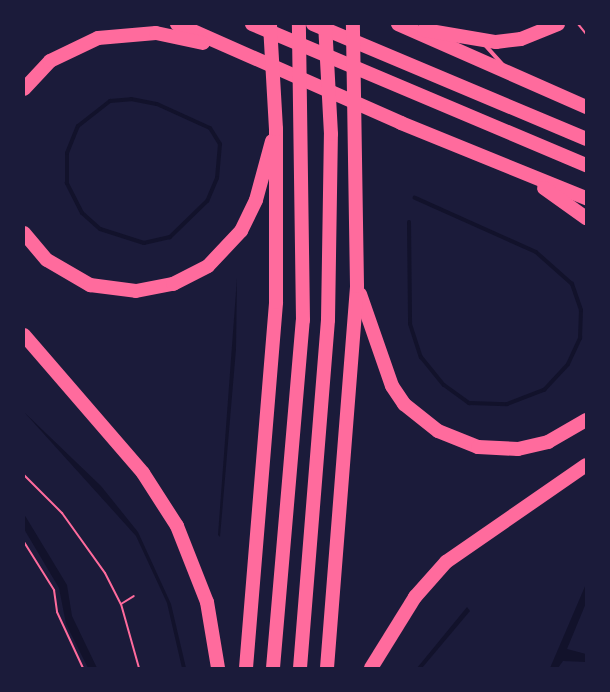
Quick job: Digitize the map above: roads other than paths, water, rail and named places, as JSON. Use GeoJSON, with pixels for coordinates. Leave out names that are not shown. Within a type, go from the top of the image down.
{"type":"FeatureCollection","features":[{"type":"Feature","properties":{"kind":"highway"},"geometry":{"type":"LineString","coordinates":[[177,24],[228,49],[401,123],[522,174],[586,198]]}},
{"type":"Feature","properties":{"kind":"highway"},"geometry":{"type":"LineString","coordinates":[[252,24],[586,165]]}},
{"type":"Feature","properties":{"kind":"highway"},"geometry":{"type":"LineString","coordinates":[[246,668],[276,302],[276,129],[270,24]]}},
{"type":"Feature","properties":{"kind":"highway"},"geometry":{"type":"LineString","coordinates":[[274,668],[303,320],[299,24]]}},
{"type":"Feature","properties":{"kind":"highway"},"geometry":{"type":"LineString","coordinates":[[313,24],[586,139]]}},
{"type":"Feature","properties":{"kind":"highway"},"geometry":{"type":"LineString","coordinates":[[300,668],[328,320],[331,134],[325,24]]}},
{"type":"Feature","properties":{"kind":"highway"},"geometry":{"type":"LineString","coordinates":[[327,668],[358,286],[353,24]]}},
{"type":"Feature","properties":{"kind":"highway"},"geometry":{"type":"LineString","coordinates":[[400,24],[480,41],[522,39],[558,24]]}},
{"type":"Feature","properties":{"kind":"highway"},"geometry":{"type":"LineString","coordinates":[[400,24],[514,77],[586,107]]}},
{"type":"Feature","properties":{"kind":"highway"},"geometry":{"type":"LineString","coordinates":[[24,89],[68,50],[119,33],[156,33],[228,49]]}},
{"type":"Feature","properties":{"kind":"highway"},"geometry":{"type":"LineString","coordinates":[[24,233],[47,260],[90,285],[136,291],[174,284],[208,266],[241,231],[256,200],[276,129]]}},
{"type":"Feature","properties":{"kind":"highway"},"geometry":{"type":"LineString","coordinates":[[522,174],[586,218]]}},
{"type":"Feature","properties":{"kind":"highway"},"geometry":{"type":"LineString","coordinates":[[358,286],[392,386],[404,404],[438,432],[478,447],[518,450],[571,432],[586,420]]}},
{"type":"Feature","properties":{"kind":"highway"},"geometry":{"type":"LineString","coordinates":[[24,335],[143,473],[177,526],[207,602],[218,668]]}},
{"type":"Feature","properties":{"kind":"highway"},"geometry":{"type":"LineString","coordinates":[[371,668],[415,597],[446,562],[586,465]]}},
{"type":"Feature","properties":{"kind":"lane"},"geometry":{"type":"LineString","coordinates":[[480,41],[514,77]]}},
{"type":"Feature","properties":{"kind":"waterway"},"geometry":{"type":"LineString","coordinates":[[131,99],[157,104],[210,128],[220,144],[217,178],[207,201],[170,237],[144,243],[100,229],[82,213],[67,183],[67,153],[78,126],[110,101],[131,99]]}},
{"type":"Feature","properties":{"kind":"waterway"},"geometry":{"type":"LineString","coordinates":[[409,222],[410,324],[421,357],[444,385],[469,403],[507,404],[544,390],[568,364],[580,338],[581,310],[572,284],[536,252],[415,198]]}}]}
